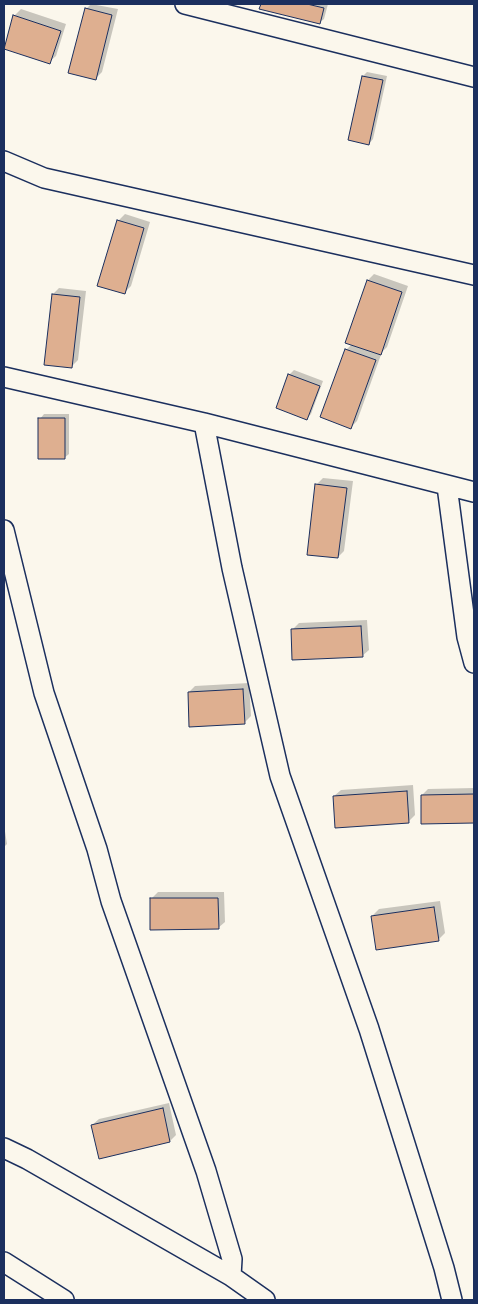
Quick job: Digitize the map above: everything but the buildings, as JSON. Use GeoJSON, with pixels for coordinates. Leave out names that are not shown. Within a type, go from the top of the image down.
{"type":"FeatureCollection","features":[{"type":"Feature","properties":{"kind":"street"},"geometry":{"type":"LineString","coordinates":[[185,4],[474,77]]}},
{"type":"Feature","properties":{"kind":"street"},"geometry":{"type":"LineString","coordinates":[[4,161],[44,178],[474,275]]}},
{"type":"Feature","properties":{"kind":"street"},"geometry":{"type":"LineString","coordinates":[[4,377],[204,423],[474,492]]}},
{"type":"Feature","properties":{"kind":"street"},"geometry":{"type":"LineString","coordinates":[[204,423],[232,568],[280,776],[369,1029],[444,1268],[452,1300]]}},
{"type":"Feature","properties":{"kind":"street"},"geometry":{"type":"LineString","coordinates":[[446,486],[467,638],[474,663]]}},
{"type":"Feature","properties":{"kind":"street"},"geometry":{"type":"LineString","coordinates":[[4,530],[44,693],[97,849],[111,901],[206,1170],[232,1259],[231,1276]]}},
{"type":"Feature","properties":{"kind":"street"},"geometry":{"type":"LineString","coordinates":[[4,1148],[27,1159],[231,1276],[265,1300]]}},
{"type":"Feature","properties":{"kind":"street"},"geometry":{"type":"LineString","coordinates":[[4,1262],[64,1300]]}}]}
